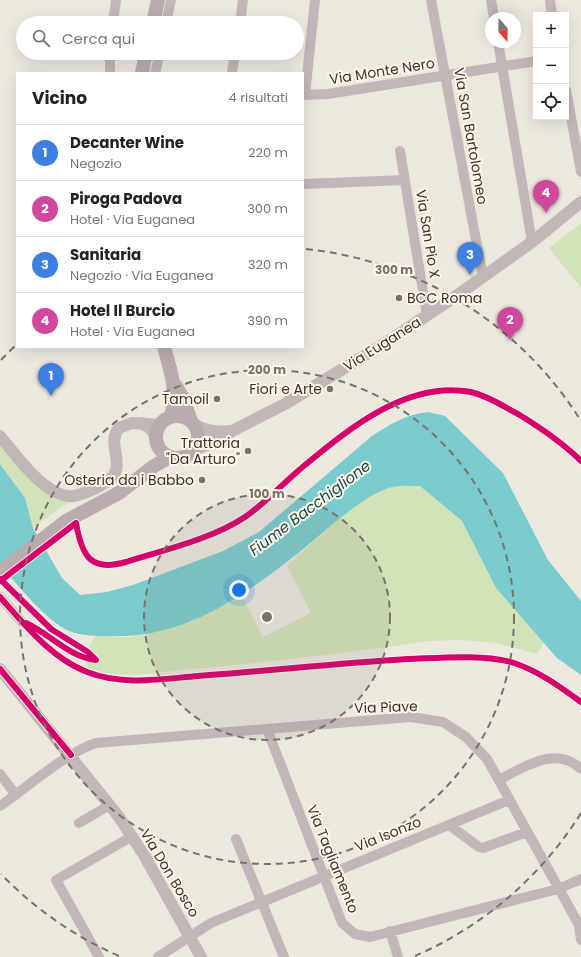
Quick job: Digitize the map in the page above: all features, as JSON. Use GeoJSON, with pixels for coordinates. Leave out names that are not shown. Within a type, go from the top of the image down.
{"type":"FeatureCollection","features":[{"type":"Feature","properties":{"kind":"main road"},"geometry":{"type":"LineString","coordinates":[[155,16],[158,0]]}},
{"type":"Feature","properties":{"kind":"main road"},"geometry":{"type":"LineString","coordinates":[[142,72],[145,60]]}},
{"type":"Feature","properties":{"kind":"main road"},"geometry":{"type":"LineString","coordinates":[[164,348],[175,385],[183,398],[199,438],[195,450]]}},
{"type":"Feature","properties":{"kind":"main road"},"geometry":{"type":"LineString","coordinates":[[170,458],[161,451],[157,435],[171,417],[175,403],[175,385]]}},
{"type":"Feature","properties":{"kind":"main road","name":"Via Euganea"},"geometry":{"type":"LineString","coordinates":[[171,417],[182,416],[193,423]]}},
{"type":"Feature","properties":{"kind":"main road","name":"Via Euganea"},"geometry":{"type":"LineString","coordinates":[[141,476],[157,435]]}},
{"type":"Feature","properties":{"kind":"main road","name":"Via Euganea"},"geometry":{"type":"LineString","coordinates":[[0,572],[66,521],[119,493],[141,476],[170,458],[181,459],[191,454],[195,450]]}},
{"type":"Feature","properties":{"kind":"street"},"geometry":{"type":"LineString","coordinates":[[114,16],[116,0]]}},
{"type":"Feature","properties":{"kind":"street"},"geometry":{"type":"LineString","coordinates":[[168,16],[171,0]]}},
{"type":"Feature","properties":{"kind":"street"},"geometry":{"type":"LineString","coordinates":[[241,16],[243,0]]}},
{"type":"Feature","properties":{"kind":"street"},"geometry":{"type":"LineString","coordinates":[[304,95],[315,0]]}},
{"type":"Feature","properties":{"kind":"street","name":"Via San Bartolomeo"},"geometry":{"type":"LineString","coordinates":[[432,0],[483,277]]}},
{"type":"Feature","properties":{"kind":"street"},"geometry":{"type":"LineString","coordinates":[[491,0],[493,12]]}},
{"type":"Feature","properties":{"kind":"street"},"geometry":{"type":"LineString","coordinates":[[550,0],[552,12]]}},
{"type":"Feature","properties":{"kind":"street"},"geometry":{"type":"LineString","coordinates":[[499,48],[532,242]]}},
{"type":"Feature","properties":{"kind":"street"},"geometry":{"type":"LineString","coordinates":[[110,60],[110,72]]}},
{"type":"Feature","properties":{"kind":"street"},"geometry":{"type":"LineString","coordinates":[[155,72],[158,60]]}},
{"type":"Feature","properties":{"kind":"street"},"geometry":{"type":"LineString","coordinates":[[232,72],[234,60]]}},
{"type":"Feature","properties":{"kind":"street","name":"Via Monte Nero"},"geometry":{"type":"LineString","coordinates":[[304,95],[328,94],[533,61]]}},
{"type":"Feature","properties":{"kind":"street"},"geometry":{"type":"LineString","coordinates":[[569,106],[581,172]]}},
{"type":"Feature","properties":{"kind":"street","name":"Via San Pio X"},"geometry":{"type":"LineString","coordinates":[[400,151],[427,316]]}},
{"type":"Feature","properties":{"kind":"street","name":"Via San Pio X"},"geometry":{"type":"LineString","coordinates":[[304,184],[405,180]]}},
{"type":"Feature","properties":{"kind":"street","name":"Via Euganea"},"geometry":{"type":"LineString","coordinates":[[195,450],[221,440],[232,431],[285,404],[427,316],[532,242],[581,202]]}},
{"type":"Feature","properties":{"kind":"street"},"geometry":{"type":"LineString","coordinates":[[0,436],[44,484],[62,495],[73,496],[82,495],[111,479],[116,470],[115,433],[125,425],[142,423],[157,435]]}},
{"type":"Feature","properties":{"kind":"street","name":"Via Euganea"},"geometry":{"type":"LineString","coordinates":[[193,423],[209,431],[219,433],[232,431]]}},
{"type":"Feature","properties":{"kind":"street"},"geometry":{"type":"LineString","coordinates":[[0,597],[22,622]]}},
{"type":"Feature","properties":{"kind":"street","name":"Via Don Bosco"},"geometry":{"type":"LineString","coordinates":[[0,669],[110,805],[144,855],[201,957]]}},
{"type":"Feature","properties":{"kind":"street","name":"Via Piave"},"geometry":{"type":"LineString","coordinates":[[0,806],[71,755],[85,746],[96,743],[411,717],[443,722],[466,737],[487,759],[579,925],[581,940]]}},
{"type":"Feature","properties":{"kind":"street","name":"Via Tagliamento"},"geometry":{"type":"LineString","coordinates":[[267,729],[342,923],[355,934],[370,937],[558,889],[581,879]]}},
{"type":"Feature","properties":{"kind":"street"},"geometry":{"type":"LineString","coordinates":[[499,780],[533,763],[548,759],[562,759],[573,763],[581,769]]}},
{"type":"Feature","properties":{"kind":"street"},"geometry":{"type":"LineString","coordinates":[[0,774],[16,795]]}},
{"type":"Feature","properties":{"kind":"street","name":"Via Isonzo"},"geometry":{"type":"LineString","coordinates":[[158,957],[211,923],[510,800]]}},
{"type":"Feature","properties":{"kind":"street"},"geometry":{"type":"LineString","coordinates":[[80,823],[110,805]]}},
{"type":"Feature","properties":{"kind":"street"},"geometry":{"type":"LineString","coordinates":[[449,824],[479,847],[483,848],[528,832]]}},
{"type":"Feature","properties":{"kind":"street"},"geometry":{"type":"LineString","coordinates":[[99,957],[56,880],[131,837]]}},
{"type":"Feature","properties":{"kind":"street"},"geometry":{"type":"LineString","coordinates":[[236,839],[284,957]]}},
{"type":"Feature","properties":{"kind":"street"},"geometry":{"type":"LineString","coordinates":[[390,931],[398,957]]}},
{"type":"Feature","properties":{"kind":"green space"},"geometry":{"type":"Polygon","coordinates":[[[581,223],[581,288],[549,248],[581,223]]]}},
{"type":"Feature","properties":{"kind":"green space"},"geometry":{"type":"Polygon","coordinates":[[[0,440],[51,496],[69,502],[33,528],[25,498],[0,464],[0,440]]]}},
{"type":"Feature","properties":{"kind":"green space"},"geometry":{"type":"Polygon","coordinates":[[[420,486],[462,521],[496,588],[544,642],[537,654],[496,643],[460,640],[430,641],[311,657],[153,673],[125,675],[111,674],[87,668],[84,654],[96,636],[131,637],[190,622],[242,596],[263,637],[311,613],[287,566],[337,521],[352,509],[380,491],[392,487],[420,486]]]}},
{"type":"Feature","properties":{"kind":"water","name":"Fiume Bacchiglione"},"geometry":{"type":"Polygon","coordinates":[[[428,412],[445,416],[503,473],[548,560],[581,601],[581,675],[557,658],[496,588],[462,521],[420,486],[393,487],[371,496],[346,514],[281,567],[237,598],[190,622],[165,630],[139,635],[95,636],[69,631],[60,626],[42,611],[0,564],[0,464],[25,498],[33,528],[62,578],[80,595],[107,592],[133,585],[223,551],[259,532],[372,436],[391,424],[412,415],[428,412]]]}},
{"type":"Feature","properties":{"kind":"cycle path"},"geometry":{"type":"LineString","coordinates":[[0,581],[76,523],[78,535],[85,553],[96,563],[104,565],[114,565],[126,562],[218,532],[232,525],[253,511],[305,465],[361,422],[381,410],[403,400],[425,393],[448,390],[471,392],[483,396],[518,414],[535,425],[559,441],[581,461]]}},
{"type":"Feature","properties":{"kind":"cycle path"},"geometry":{"type":"LineString","coordinates":[[0,579],[51,629],[88,652],[96,660],[86,658],[68,650],[26,623]]}},
{"type":"Feature","properties":{"kind":"cycle path"},"geometry":{"type":"LineString","coordinates":[[0,597],[19,619],[50,650],[74,666],[87,672],[114,679],[156,680],[408,659],[474,657],[511,662],[521,665],[548,679],[581,702]]}},
{"type":"Feature","properties":{"kind":"cycle path"},"geometry":{"type":"LineString","coordinates":[[0,669],[71,755]]}},
{"type":"Feature","properties":{"kind":"place","name":"Hotel Il Burcio"},"geometry":{"type":"Point","coordinates":[546,213]}},
{"type":"Feature","properties":{"kind":"place","name":"Sanitaria"},"geometry":{"type":"Point","coordinates":[470,275]}},
{"type":"Feature","properties":{"kind":"place","name":"BCC Roma"},"geometry":{"type":"Point","coordinates":[399,298]}},
{"type":"Feature","properties":{"kind":"place","name":"Piroga Padova"},"geometry":{"type":"Point","coordinates":[510,340]}},
{"type":"Feature","properties":{"kind":"place","name":"Fiori e Arte"},"geometry":{"type":"Point","coordinates":[330,389]}},
{"type":"Feature","properties":{"kind":"place","name":"Decanter Wine"},"geometry":{"type":"Point","coordinates":[51,396]}},
{"type":"Feature","properties":{"kind":"place","name":"Tamoil"},"geometry":{"type":"Point","coordinates":[217,399]}},
{"type":"Feature","properties":{"kind":"place","name":"Trattoria \"Da Arturo\""},"geometry":{"type":"Point","coordinates":[248,451]}},
{"type":"Feature","properties":{"kind":"place","name":"Osteria da i Babbo"},"geometry":{"type":"Point","coordinates":[202,480]}}]}
